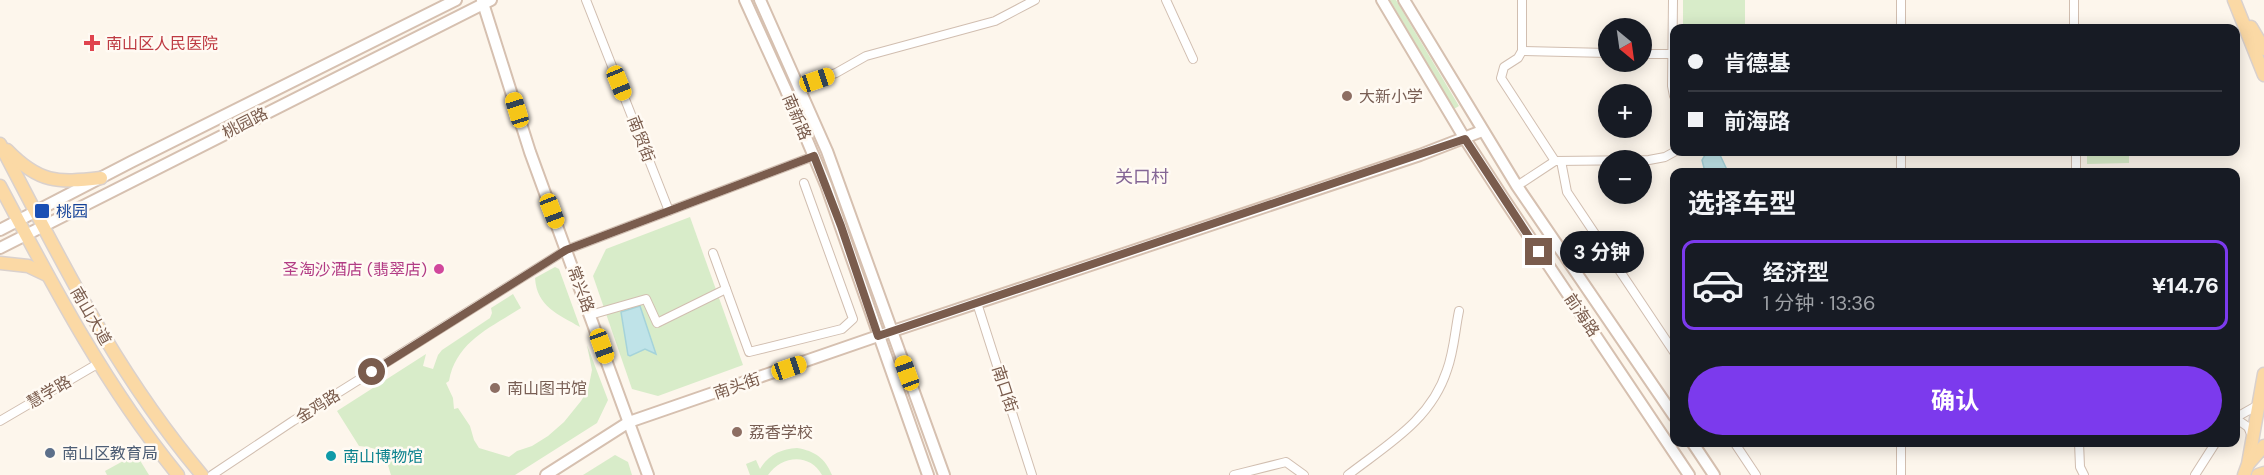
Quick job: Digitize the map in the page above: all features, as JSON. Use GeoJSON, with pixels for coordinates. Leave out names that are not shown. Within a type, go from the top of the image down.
{"type":"FeatureCollection","features":[{"type":"Feature","properties":{"kind":"main road"},"geometry":{"type":"LineString","coordinates":[[430,13],[442,0]]}},
{"type":"Feature","properties":{"kind":"main road","name":"桃园路"},"geometry":{"type":"LineString","coordinates":[[0,230],[456,0]]}},
{"type":"Feature","properties":{"kind":"main road","name":"南新路"},"geometry":{"type":"LineString","coordinates":[[744,0],[814,156],[841,226],[928,475]]}},
{"type":"Feature","properties":{"kind":"main road","name":"南新路"},"geometry":{"type":"LineString","coordinates":[[760,0],[799,86],[840,187],[944,475]]}},
{"type":"Feature","properties":{"kind":"main road","name":"前海路"},"geometry":{"type":"LineString","coordinates":[[1382,0],[1465,139],[1670,446]]}},
{"type":"Feature","properties":{"kind":"main road","name":"前海路"},"geometry":{"type":"LineString","coordinates":[[1404,0],[1517,186],[1670,410]]}},
{"type":"Feature","properties":{"kind":"main road"},"geometry":{"type":"LineString","coordinates":[[2235,0],[2264,49]]}},
{"type":"Feature","properties":{"kind":"main road"},"geometry":{"type":"LineString","coordinates":[[2235,0],[2264,75]]}},
{"type":"Feature","properties":{"kind":"main road","name":"桃园路"},"geometry":{"type":"LineString","coordinates":[[0,248],[486,1]]}},
{"type":"Feature","properties":{"kind":"main road","name":"常兴路"},"geometry":{"type":"LineString","coordinates":[[486,1],[530,152],[648,475]]}},
{"type":"Feature","properties":{"kind":"main road","name":"南头街"},"geometry":{"type":"LineString","coordinates":[[546,475],[629,422],[1465,139],[1482,131]]}},
{"type":"Feature","properties":{"kind":"main road"},"geometry":{"type":"LineString","coordinates":[[0,143],[21,163],[45,178],[76,181],[101,178]]}},
{"type":"Feature","properties":{"kind":"main road","name":"南山大道"},"geometry":{"type":"LineString","coordinates":[[0,143],[75,288],[116,358],[159,421],[202,475]]}},
{"type":"Feature","properties":{"kind":"main road","name":"南山大道"},"geometry":{"type":"LineString","coordinates":[[0,186],[47,275],[99,363],[125,404],[178,475]]}},
{"type":"Feature","properties":{"kind":"main road"},"geometry":{"type":"LineString","coordinates":[[0,263],[28,266],[47,275]]}},
{"type":"Feature","properties":{"kind":"main road"},"geometry":{"type":"LineString","coordinates":[[2246,470],[2264,374]]}},
{"type":"Feature","properties":{"kind":"main road"},"geometry":{"type":"LineString","coordinates":[[2246,470],[2264,446]]}},
{"type":"Feature","properties":{"kind":"main road","name":"前海路"},"geometry":{"type":"LineString","coordinates":[[1670,447],[1689,475]]}},
{"type":"Feature","properties":{"kind":"main road"},"geometry":{"type":"LineString","coordinates":[[1695,447],[1714,475]]}},
{"type":"Feature","properties":{"kind":"main road"},"geometry":{"type":"LineString","coordinates":[[2258,475],[2264,473]]}},
{"type":"Feature","properties":{"kind":"street","name":"南贸街"},"geometry":{"type":"LineString","coordinates":[[586,0],[669,211]]}},
{"type":"Feature","properties":{"kind":"street"},"geometry":{"type":"LineString","coordinates":[[799,86],[836,73],[866,56],[995,21],[1035,0]]}},
{"type":"Feature","properties":{"kind":"street"},"geometry":{"type":"LineString","coordinates":[[1167,0],[1193,59]]}},
{"type":"Feature","properties":{"kind":"street"},"geometry":{"type":"LineString","coordinates":[[1522,0],[1522,51],[1518,58],[1504,67],[1501,74],[1502,82],[1558,161],[1567,192],[1670,346]]}},
{"type":"Feature","properties":{"kind":"street"},"geometry":{"type":"LineString","coordinates":[[1673,0],[1673,24]]}},
{"type":"Feature","properties":{"kind":"street"},"geometry":{"type":"LineString","coordinates":[[1901,0],[1901,24]]}},
{"type":"Feature","properties":{"kind":"street"},"geometry":{"type":"LineString","coordinates":[[2074,0],[2074,24]]}},
{"type":"Feature","properties":{"kind":"street"},"geometry":{"type":"LineString","coordinates":[[1522,51],[1598,53]]}},
{"type":"Feature","properties":{"kind":"street"},"geometry":{"type":"LineString","coordinates":[[1652,54],[1670,54]]}},
{"type":"Feature","properties":{"kind":"street"},"geometry":{"type":"LineString","coordinates":[[1517,186],[1558,161],[1649,160],[1670,154]]}},
{"type":"Feature","properties":{"kind":"street","name":"金鸡路"},"geometry":{"type":"LineString","coordinates":[[212,475],[302,415],[566,250],[814,156]]}},
{"type":"Feature","properties":{"kind":"street"},"geometry":{"type":"LineString","coordinates":[[713,253],[748,352],[842,329],[853,319],[804,183]]}},
{"type":"Feature","properties":{"kind":"street"},"geometry":{"type":"LineString","coordinates":[[590,315],[646,299],[657,323],[726,290]]}},
{"type":"Feature","properties":{"kind":"street","name":"南口街"},"geometry":{"type":"LineString","coordinates":[[978,303],[1032,475]]}},
{"type":"Feature","properties":{"kind":"street"},"geometry":{"type":"LineString","coordinates":[[1348,475],[1420,418],[1435,398],[1448,369],[1459,311]]}},
{"type":"Feature","properties":{"kind":"street","name":"慧学路"},"geometry":{"type":"LineString","coordinates":[[0,421],[99,363]]}},
{"type":"Feature","properties":{"kind":"street"},"geometry":{"type":"LineString","coordinates":[[2240,415],[2259,404]]}},
{"type":"Feature","properties":{"kind":"street"},"geometry":{"type":"LineString","coordinates":[[2240,421],[2248,427],[2253,437]]}},
{"type":"Feature","properties":{"kind":"street"},"geometry":{"type":"LineString","coordinates":[[1737,447],[1756,475]]}},
{"type":"Feature","properties":{"kind":"street"},"geometry":{"type":"LineString","coordinates":[[1900,447],[1901,475]]}},
{"type":"Feature","properties":{"kind":"street"},"geometry":{"type":"LineString","coordinates":[[2079,447],[2080,467],[2084,475]]}},
{"type":"Feature","properties":{"kind":"street"},"geometry":{"type":"LineString","coordinates":[[2195,475],[2213,447]]}},
{"type":"Feature","properties":{"kind":"street"},"geometry":{"type":"LineString","coordinates":[[1234,475],[1286,462],[1304,475]]}},
{"type":"Feature","properties":{"kind":"green space"},"geometry":{"type":"Polygon","coordinates":[[[1390,0],[1396,0],[1459,106],[1454,109],[1390,0]]]}},
{"type":"Feature","properties":{"kind":"green space"},"geometry":{"type":"Polygon","coordinates":[[[1683,0],[1745,0],[1745,24],[1683,24],[1683,0]]]}},
{"type":"Feature","properties":{"kind":"green space"},"geometry":{"type":"Polygon","coordinates":[[[2087,156],[2129,156],[2129,163],[2087,164],[2087,156]]]}},
{"type":"Feature","properties":{"kind":"green space"},"geometry":{"type":"Polygon","coordinates":[[[690,217],[743,365],[658,396],[632,389],[593,276],[606,249],[690,217]]]}},
{"type":"Feature","properties":{"kind":"green space"},"geometry":{"type":"Polygon","coordinates":[[[555,267],[559,269],[580,327],[550,308],[540,296],[535,278],[555,267]]]}},
{"type":"Feature","properties":{"kind":"green space"},"geometry":{"type":"Polygon","coordinates":[[[513,294],[521,308],[476,337],[467,346],[459,356],[449,381],[446,383],[453,398],[454,409],[458,408],[470,426],[479,448],[509,457],[548,436],[564,422],[588,390],[592,370],[587,345],[608,400],[597,423],[515,475],[391,475],[382,453],[374,448],[359,446],[337,411],[426,354],[423,366],[433,369],[442,350],[490,318],[491,308],[513,294]]]}},
{"type":"Feature","properties":{"kind":"green space"},"geometry":{"type":"Polygon","coordinates":[[[797,448],[819,456],[832,475],[822,475],[810,463],[796,459],[781,463],[768,475],[750,475],[746,464],[756,460],[760,469],[776,454],[797,448]]]}},
{"type":"Feature","properties":{"kind":"green space"},"geometry":{"type":"Polygon","coordinates":[[[136,454],[149,475],[107,475],[105,471],[136,454]]]}},
{"type":"Feature","properties":{"kind":"green space"},"geometry":{"type":"Polygon","coordinates":[[[615,455],[628,462],[632,475],[583,475],[615,455]]]}},
{"type":"Feature","properties":{"kind":"water"},"geometry":{"type":"Polygon","coordinates":[[[1704,156],[1720,156],[1726,168],[1704,168],[1702,160],[1704,156]]]}},
{"type":"Feature","properties":{"kind":"water"},"geometry":{"type":"Polygon","coordinates":[[[640,306],[656,354],[645,349],[630,356],[621,312],[640,306]]]}},
{"type":"Feature","properties":{"kind":"place","name":"南山区人民医院"},"geometry":{"type":"Point","coordinates":[92,43]}},
{"type":"Feature","properties":{"kind":"place","name":"大新小学"},"geometry":{"type":"Point","coordinates":[1347,96]}},
{"type":"Feature","properties":{"kind":"place","name":"桃园"},"geometry":{"type":"Point","coordinates":[42,211]}},
{"type":"Feature","properties":{"kind":"place","name":"圣淘沙酒店 (翡翠店)"},"geometry":{"type":"Point","coordinates":[439,269]}},
{"type":"Feature","properties":{"kind":"place","name":"南山图书馆"},"geometry":{"type":"Point","coordinates":[495,388]}},
{"type":"Feature","properties":{"kind":"place","name":"荔香学校"},"geometry":{"type":"Point","coordinates":[737,432]}},
{"type":"Feature","properties":{"kind":"place","name":"南山区教育局"},"geometry":{"type":"Point","coordinates":[50,453]}},
{"type":"Feature","properties":{"kind":"place","name":"南山博物馆"},"geometry":{"type":"Point","coordinates":[331,456]}},
{"type":"Feature","properties":{"kind":"district","name":"关口村"},"geometry":{"type":"Point","coordinates":[1142,177]}},
{"type":"Feature","properties":{"kind":"route"},"geometry":{"type":"LineString","coordinates":[[372,372],[566,250],[814,156],[841,226],[878,336],[1465,139],[1539,252]]}}]}
